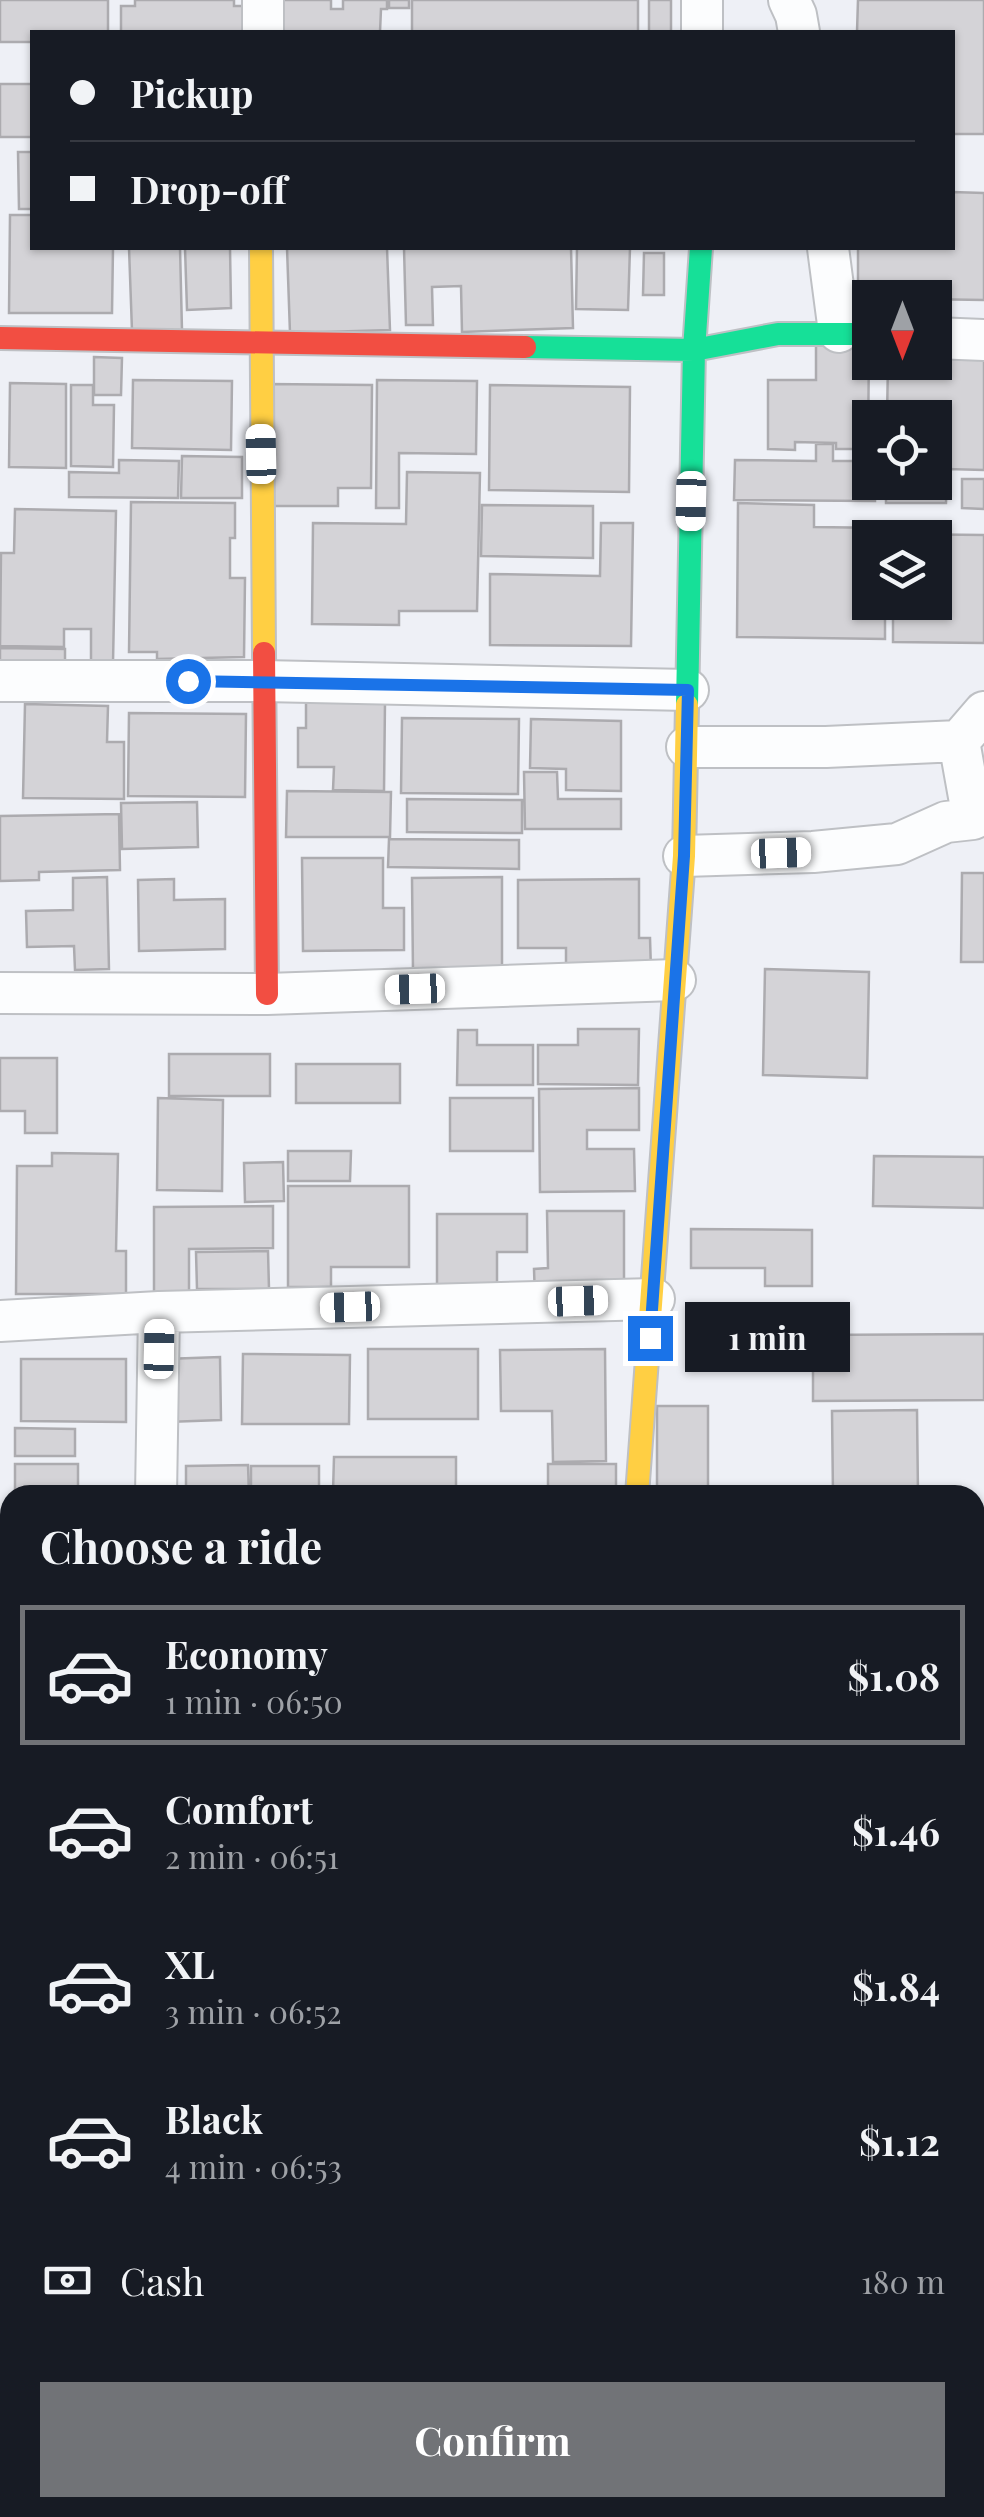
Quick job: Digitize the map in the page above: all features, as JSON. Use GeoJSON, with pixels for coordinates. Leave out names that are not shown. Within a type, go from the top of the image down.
{"type":"FeatureCollection","features":[{"type":"Feature","properties":{"kind":"street"},"geometry":{"type":"LineString","coordinates":[[263,0],[263,30]]}},
{"type":"Feature","properties":{"kind":"street"},"geometry":{"type":"LineString","coordinates":[[702,0],[702,30]]}},
{"type":"Feature","properties":{"kind":"street"},"geometry":{"type":"LineString","coordinates":[[789,0],[798,30]]}},
{"type":"Feature","properties":{"kind":"street"},"geometry":{"type":"LineString","coordinates":[[261,250],[267,994]]}},
{"type":"Feature","properties":{"kind":"street"},"geometry":{"type":"LineString","coordinates":[[638,1485],[684,856],[694,350],[701,250]]}},
{"type":"Feature","properties":{"kind":"street"},"geometry":{"type":"LineString","coordinates":[[829,250],[852,324]]}},
{"type":"Feature","properties":{"kind":"street"},"geometry":{"type":"LineString","coordinates":[[0,338],[694,350],[778,334],[852,333]]}},
{"type":"Feature","properties":{"kind":"street"},"geometry":{"type":"LineString","coordinates":[[952,339],[984,340]]}},
{"type":"Feature","properties":{"kind":"street"},"geometry":{"type":"LineString","coordinates":[[0,681],[688,690]]}},
{"type":"Feature","properties":{"kind":"street"},"geometry":{"type":"LineString","coordinates":[[684,856],[813,852],[897,844],[946,822],[978,827],[972,726],[826,747],[687,747]]}},
{"type":"Feature","properties":{"kind":"street"},"geometry":{"type":"LineString","coordinates":[[0,993],[267,994],[675,980]]}},
{"type":"Feature","properties":{"kind":"street"},"geometry":{"type":"LineString","coordinates":[[0,1321],[160,1312],[654,1299]]}},
{"type":"Feature","properties":{"kind":"street"},"geometry":{"type":"LineString","coordinates":[[156,1485],[160,1312]]}},
{"type":"Feature","properties":{"kind":"building"},"geometry":{"type":"Polygon","coordinates":[[[0,0],[108,0],[108,30],[30,30],[30,42],[0,42],[0,0]]]}},
{"type":"Feature","properties":{"kind":"building"},"geometry":{"type":"Polygon","coordinates":[[[135,0],[234,0],[234,6],[243,6],[243,30],[121,30],[121,6],[135,6],[135,0]]]}},
{"type":"Feature","properties":{"kind":"building"},"geometry":{"type":"Polygon","coordinates":[[[279,0],[331,0],[331,9],[343,9],[343,0],[387,0],[387,9],[381,9],[380,30],[279,30],[279,0]]]}},
{"type":"Feature","properties":{"kind":"building"},"geometry":{"type":"Polygon","coordinates":[[[389,0],[409,0],[409,8],[389,8],[389,0]]]}},
{"type":"Feature","properties":{"kind":"building"},"geometry":{"type":"Polygon","coordinates":[[[412,0],[638,0],[638,30],[412,30],[412,0]]]}},
{"type":"Feature","properties":{"kind":"building"},"geometry":{"type":"Polygon","coordinates":[[[649,0],[671,0],[671,30],[649,30],[649,0]]]}},
{"type":"Feature","properties":{"kind":"building"},"geometry":{"type":"Polygon","coordinates":[[[858,0],[984,0],[984,134],[955,134],[955,30],[857,30],[858,0]]]}},
{"type":"Feature","properties":{"kind":"building"},"geometry":{"type":"Polygon","coordinates":[[[0,84],[30,84],[30,137],[0,137],[0,84]]]}},
{"type":"Feature","properties":{"kind":"building"},"geometry":{"type":"Polygon","coordinates":[[[18,152],[30,152],[30,209],[19,209],[18,152]]]}},
{"type":"Feature","properties":{"kind":"building"},"geometry":{"type":"Polygon","coordinates":[[[955,192],[984,193],[984,300],[952,299],[952,280],[858,280],[858,250],[955,250],[955,192]]]}},
{"type":"Feature","properties":{"kind":"building"},"geometry":{"type":"Polygon","coordinates":[[[10,215],[30,215],[30,250],[113,250],[112,313],[9,313],[10,215]]]}},
{"type":"Feature","properties":{"kind":"building"},"geometry":{"type":"Polygon","coordinates":[[[129,250],[180,250],[182,330],[132,331],[129,250]]]}},
{"type":"Feature","properties":{"kind":"building"},"geometry":{"type":"Polygon","coordinates":[[[185,250],[230,250],[231,308],[187,310],[185,250]]]}},
{"type":"Feature","properties":{"kind":"building"},"geometry":{"type":"Polygon","coordinates":[[[287,250],[387,250],[390,330],[290,333],[287,250]]]}},
{"type":"Feature","properties":{"kind":"building"},"geometry":{"type":"Polygon","coordinates":[[[404,250],[571,250],[573,328],[462,332],[461,286],[432,287],[433,325],[406,325],[404,250]]]}},
{"type":"Feature","properties":{"kind":"building"},"geometry":{"type":"Polygon","coordinates":[[[577,250],[630,250],[628,310],[576,309],[577,250]]]}},
{"type":"Feature","properties":{"kind":"building"},"geometry":{"type":"Polygon","coordinates":[[[644,253],[664,253],[664,295],[643,295],[644,253]]]}},
{"type":"Feature","properties":{"kind":"building"},"geometry":{"type":"Polygon","coordinates":[[[816,342],[852,343],[852,380],[869,380],[868,400],[852,400],[852,449],[836,449],[836,443],[795,442],[795,450],[768,449],[768,380],[816,380],[816,342]]]}},
{"type":"Feature","properties":{"kind":"building"},"geometry":{"type":"Polygon","coordinates":[[[952,349],[984,349],[984,470],[952,469],[952,400],[887,400],[888,380],[952,380],[952,349]]]}},
{"type":"Feature","properties":{"kind":"building"},"geometry":{"type":"Polygon","coordinates":[[[94,357],[122,358],[121,395],[94,395],[94,357]]]}},
{"type":"Feature","properties":{"kind":"building"},"geometry":{"type":"Polygon","coordinates":[[[133,380],[232,381],[231,450],[132,448],[133,380]]]}},
{"type":"Feature","properties":{"kind":"building"},"geometry":{"type":"Polygon","coordinates":[[[377,380],[477,381],[476,454],[399,453],[399,508],[376,508],[377,380]]]}},
{"type":"Feature","properties":{"kind":"building"},"geometry":{"type":"Polygon","coordinates":[[[10,383],[66,384],[66,468],[9,467],[10,383]]]}},
{"type":"Feature","properties":{"kind":"building"},"geometry":{"type":"Polygon","coordinates":[[[268,384],[372,385],[371,488],[338,488],[338,506],[267,506],[268,384]]]}},
{"type":"Feature","properties":{"kind":"building"},"geometry":{"type":"Polygon","coordinates":[[[71,385],[93,385],[93,405],[114,405],[113,467],[71,466],[71,385]]]}},
{"type":"Feature","properties":{"kind":"building"},"geometry":{"type":"Polygon","coordinates":[[[490,385],[630,387],[629,492],[489,490],[490,385]]]}},
{"type":"Feature","properties":{"kind":"building"},"geometry":{"type":"Polygon","coordinates":[[[816,444],[833,444],[833,461],[852,461],[852,500],[875,501],[734,500],[735,460],[816,461],[816,444]]]}},
{"type":"Feature","properties":{"kind":"building"},"geometry":{"type":"Polygon","coordinates":[[[182,456],[242,457],[242,498],[181,498],[182,456]]]}},
{"type":"Feature","properties":{"kind":"building"},"geometry":{"type":"Polygon","coordinates":[[[119,460],[179,461],[178,498],[69,497],[69,472],[119,473],[119,460]]]}},
{"type":"Feature","properties":{"kind":"building"},"geometry":{"type":"Polygon","coordinates":[[[407,472],[480,473],[477,611],[399,611],[399,625],[312,624],[313,523],[406,524],[407,472]]]}},
{"type":"Feature","properties":{"kind":"building"},"geometry":{"type":"Polygon","coordinates":[[[962,479],[984,479],[984,509],[962,508],[962,479]]]}},
{"type":"Feature","properties":{"kind":"building"},"geometry":{"type":"Polygon","coordinates":[[[886,500],[946,500],[946,503],[886,500]]]}},
{"type":"Feature","properties":{"kind":"building"},"geometry":{"type":"Polygon","coordinates":[[[131,502],[235,503],[230,578],[245,578],[244,657],[157,659],[157,652],[129,652],[131,502]]]}},
{"type":"Feature","properties":{"kind":"building"},"geometry":{"type":"Polygon","coordinates":[[[738,503],[814,505],[814,527],[852,528],[852,620],[885,620],[885,639],[737,637],[738,503]]]}},
{"type":"Feature","properties":{"kind":"building"},"geometry":{"type":"Polygon","coordinates":[[[482,505],[593,506],[593,558],[481,556],[482,505]]]}},
{"type":"Feature","properties":{"kind":"building"},"geometry":{"type":"Polygon","coordinates":[[[15,509],[116,511],[113,663],[91,662],[91,629],[64,629],[64,647],[0,646],[1,553],[14,553],[15,509]]]}},
{"type":"Feature","properties":{"kind":"building"},"geometry":{"type":"Polygon","coordinates":[[[601,523],[633,523],[631,646],[490,645],[490,574],[600,576],[601,523]]]}},
{"type":"Feature","properties":{"kind":"building"},"geometry":{"type":"Polygon","coordinates":[[[952,535],[984,535],[984,643],[893,642],[893,620],[952,620],[952,535]]]}},
{"type":"Feature","properties":{"kind":"building"},"geometry":{"type":"Polygon","coordinates":[[[0,648],[65,649],[65,676],[0,675],[0,648]]]}},
{"type":"Feature","properties":{"kind":"building"},"geometry":{"type":"Polygon","coordinates":[[[306,701],[385,702],[384,791],[333,790],[334,767],[298,767],[298,728],[306,728],[306,701]]]}},
{"type":"Feature","properties":{"kind":"building"},"geometry":{"type":"Polygon","coordinates":[[[25,704],[108,706],[107,742],[124,742],[124,799],[23,798],[25,704]]]}},
{"type":"Feature","properties":{"kind":"building"},"geometry":{"type":"Polygon","coordinates":[[[129,713],[246,714],[245,797],[128,796],[129,713]]]}},
{"type":"Feature","properties":{"kind":"building"},"geometry":{"type":"Polygon","coordinates":[[[402,718],[519,719],[518,794],[401,793],[402,718]]]}},
{"type":"Feature","properties":{"kind":"building"},"geometry":{"type":"Polygon","coordinates":[[[531,719],[621,721],[621,791],[566,790],[566,769],[530,768],[531,719]]]}},
{"type":"Feature","properties":{"kind":"building"},"geometry":{"type":"Polygon","coordinates":[[[524,772],[557,772],[558,799],[621,799],[621,829],[525,829],[524,772]]]}},
{"type":"Feature","properties":{"kind":"building"},"geometry":{"type":"Polygon","coordinates":[[[287,791],[391,792],[390,837],[286,837],[287,791]]]}},
{"type":"Feature","properties":{"kind":"building"},"geometry":{"type":"Polygon","coordinates":[[[407,799],[522,800],[522,833],[407,832],[407,799]]]}},
{"type":"Feature","properties":{"kind":"building"},"geometry":{"type":"Polygon","coordinates":[[[197,802],[198,847],[122,849],[121,803],[197,802]]]}},
{"type":"Feature","properties":{"kind":"building"},"geometry":{"type":"Polygon","coordinates":[[[119,814],[120,870],[39,872],[39,880],[0,881],[0,816],[119,814]]]}},
{"type":"Feature","properties":{"kind":"building"},"geometry":{"type":"Polygon","coordinates":[[[389,839],[519,840],[519,869],[388,867],[389,839]]]}},
{"type":"Feature","properties":{"kind":"building"},"geometry":{"type":"Polygon","coordinates":[[[302,858],[383,858],[383,908],[404,908],[404,950],[303,951],[302,858]]]}},
{"type":"Feature","properties":{"kind":"building"},"geometry":{"type":"Polygon","coordinates":[[[962,873],[984,873],[984,962],[961,962],[962,873]]]}},
{"type":"Feature","properties":{"kind":"building"},"geometry":{"type":"Polygon","coordinates":[[[107,877],[109,969],[75,970],[74,946],[27,947],[26,911],[73,910],[73,878],[107,877]]]}},
{"type":"Feature","properties":{"kind":"building"},"geometry":{"type":"Polygon","coordinates":[[[502,877],[502,971],[413,972],[412,878],[502,877]]]}},
{"type":"Feature","properties":{"kind":"building"},"geometry":{"type":"Polygon","coordinates":[[[174,879],[174,900],[225,899],[225,949],[139,951],[138,880],[174,879]]]}},
{"type":"Feature","properties":{"kind":"building"},"geometry":{"type":"Polygon","coordinates":[[[639,879],[639,938],[650,938],[651,970],[566,970],[566,948],[518,948],[518,880],[639,879]]]}},
{"type":"Feature","properties":{"kind":"building"},"geometry":{"type":"Polygon","coordinates":[[[765,969],[869,972],[867,1078],[763,1075],[765,969]]]}},
{"type":"Feature","properties":{"kind":"building"},"geometry":{"type":"Polygon","coordinates":[[[578,1029],[639,1029],[638,1085],[538,1084],[538,1045],[578,1045],[578,1029]]]}},
{"type":"Feature","properties":{"kind":"building"},"geometry":{"type":"Polygon","coordinates":[[[458,1030],[477,1030],[477,1045],[533,1045],[533,1085],[457,1085],[458,1030]]]}},
{"type":"Feature","properties":{"kind":"building"},"geometry":{"type":"Polygon","coordinates":[[[169,1054],[270,1054],[270,1096],[169,1096],[169,1054]]]}},
{"type":"Feature","properties":{"kind":"building"},"geometry":{"type":"Polygon","coordinates":[[[0,1058],[57,1058],[57,1133],[25,1133],[25,1111],[0,1111],[0,1058]]]}},
{"type":"Feature","properties":{"kind":"building"},"geometry":{"type":"Polygon","coordinates":[[[296,1064],[400,1064],[400,1103],[296,1103],[296,1064]]]}},
{"type":"Feature","properties":{"kind":"building"},"geometry":{"type":"Polygon","coordinates":[[[639,1088],[639,1130],[587,1130],[587,1149],[634,1149],[635,1191],[540,1192],[539,1089],[639,1088]]]}},
{"type":"Feature","properties":{"kind":"building"},"geometry":{"type":"Polygon","coordinates":[[[158,1098],[223,1100],[222,1191],[157,1190],[158,1098]]]}},
{"type":"Feature","properties":{"kind":"building"},"geometry":{"type":"Polygon","coordinates":[[[450,1098],[533,1098],[533,1151],[450,1151],[450,1098]]]}},
{"type":"Feature","properties":{"kind":"building"},"geometry":{"type":"Polygon","coordinates":[[[288,1151],[351,1151],[350,1181],[288,1181],[288,1151]]]}},
{"type":"Feature","properties":{"kind":"building"},"geometry":{"type":"Polygon","coordinates":[[[52,1153],[118,1154],[116,1251],[126,1251],[126,1294],[16,1294],[17,1166],[52,1166],[52,1153]]]}},
{"type":"Feature","properties":{"kind":"building"},"geometry":{"type":"Polygon","coordinates":[[[874,1156],[984,1157],[984,1208],[873,1206],[874,1156]]]}},
{"type":"Feature","properties":{"kind":"building"},"geometry":{"type":"Polygon","coordinates":[[[283,1162],[284,1201],[245,1202],[244,1163],[283,1162]]]}},
{"type":"Feature","properties":{"kind":"building"},"geometry":{"type":"Polygon","coordinates":[[[288,1186],[409,1186],[409,1267],[331,1267],[331,1287],[288,1287],[288,1186]]]}},
{"type":"Feature","properties":{"kind":"building"},"geometry":{"type":"Polygon","coordinates":[[[273,1206],[273,1248],[189,1249],[189,1293],[154,1293],[154,1207],[273,1206]]]}},
{"type":"Feature","properties":{"kind":"building"},"geometry":{"type":"Polygon","coordinates":[[[547,1211],[624,1211],[624,1299],[535,1299],[534,1269],[548,1268],[547,1211]]]}},
{"type":"Feature","properties":{"kind":"building"},"geometry":{"type":"Polygon","coordinates":[[[437,1214],[527,1214],[527,1252],[497,1252],[497,1302],[437,1302],[437,1214]]]}},
{"type":"Feature","properties":{"kind":"building"},"geometry":{"type":"Polygon","coordinates":[[[691,1229],[812,1230],[812,1286],[765,1286],[765,1268],[691,1268],[691,1229]]]}},
{"type":"Feature","properties":{"kind":"building"},"geometry":{"type":"Polygon","coordinates":[[[268,1251],[269,1289],[197,1289],[196,1252],[268,1251]]]}},
{"type":"Feature","properties":{"kind":"building"},"geometry":{"type":"Polygon","coordinates":[[[984,1334],[984,1400],[813,1401],[813,1335],[984,1334]]]}},
{"type":"Feature","properties":{"kind":"building"},"geometry":{"type":"Polygon","coordinates":[[[368,1349],[478,1349],[478,1419],[368,1419],[368,1349]]]}},
{"type":"Feature","properties":{"kind":"building"},"geometry":{"type":"Polygon","coordinates":[[[605,1349],[606,1461],[553,1462],[552,1411],[501,1411],[500,1350],[605,1349]]]}},
{"type":"Feature","properties":{"kind":"building"},"geometry":{"type":"Polygon","coordinates":[[[243,1354],[350,1355],[349,1424],[242,1424],[243,1354]]]}},
{"type":"Feature","properties":{"kind":"building"},"geometry":{"type":"Polygon","coordinates":[[[220,1357],[221,1420],[167,1422],[165,1359],[220,1357]]]}},
{"type":"Feature","properties":{"kind":"building"},"geometry":{"type":"Polygon","coordinates":[[[21,1359],[126,1359],[126,1422],[21,1421],[21,1359]]]}},
{"type":"Feature","properties":{"kind":"building"},"geometry":{"type":"Polygon","coordinates":[[[657,1406],[708,1406],[708,1485],[657,1485],[657,1406]]]}},
{"type":"Feature","properties":{"kind":"building"},"geometry":{"type":"Polygon","coordinates":[[[917,1410],[918,1485],[833,1485],[832,1411],[917,1410]]]}},
{"type":"Feature","properties":{"kind":"building"},"geometry":{"type":"Polygon","coordinates":[[[15,1428],[75,1429],[75,1456],[15,1456],[15,1428]]]}},
{"type":"Feature","properties":{"kind":"building"},"geometry":{"type":"Polygon","coordinates":[[[334,1457],[456,1457],[456,1485],[333,1485],[334,1457]]]}},
{"type":"Feature","properties":{"kind":"building"},"geometry":{"type":"Polygon","coordinates":[[[15,1464],[78,1464],[78,1485],[15,1485],[15,1464]]]}},
{"type":"Feature","properties":{"kind":"building"},"geometry":{"type":"Polygon","coordinates":[[[548,1464],[616,1464],[616,1485],[548,1485],[548,1464]]]}},
{"type":"Feature","properties":{"kind":"building"},"geometry":{"type":"Polygon","coordinates":[[[248,1465],[249,1485],[186,1485],[186,1466],[248,1465]]]}},
{"type":"Feature","properties":{"kind":"building"},"geometry":{"type":"Polygon","coordinates":[[[251,1466],[319,1466],[319,1485],[251,1485],[251,1466]]]}},
{"type":"Feature","properties":{"kind":"traffic: fast"},"geometry":{"type":"LineString","coordinates":[[687,705],[694,350],[701,250]]}},
{"type":"Feature","properties":{"kind":"traffic: fast"},"geometry":{"type":"LineString","coordinates":[[525,347],[694,350],[778,334],[852,334]]}},
{"type":"Feature","properties":{"kind":"traffic: slow"},"geometry":{"type":"LineString","coordinates":[[261,250],[264,653]]}},
{"type":"Feature","properties":{"kind":"traffic: slow"},"geometry":{"type":"LineString","coordinates":[[638,1485],[684,856],[687,705]]}},
{"type":"Feature","properties":{"kind":"traffic: jam"},"geometry":{"type":"LineString","coordinates":[[0,338],[525,347]]}},
{"type":"Feature","properties":{"kind":"traffic: jam"},"geometry":{"type":"LineString","coordinates":[[264,653],[267,994]]}},
{"type":"Feature","properties":{"kind":"route"},"geometry":{"type":"LineString","coordinates":[[188,681],[688,690],[684,856],[650,1338]]}}]}
